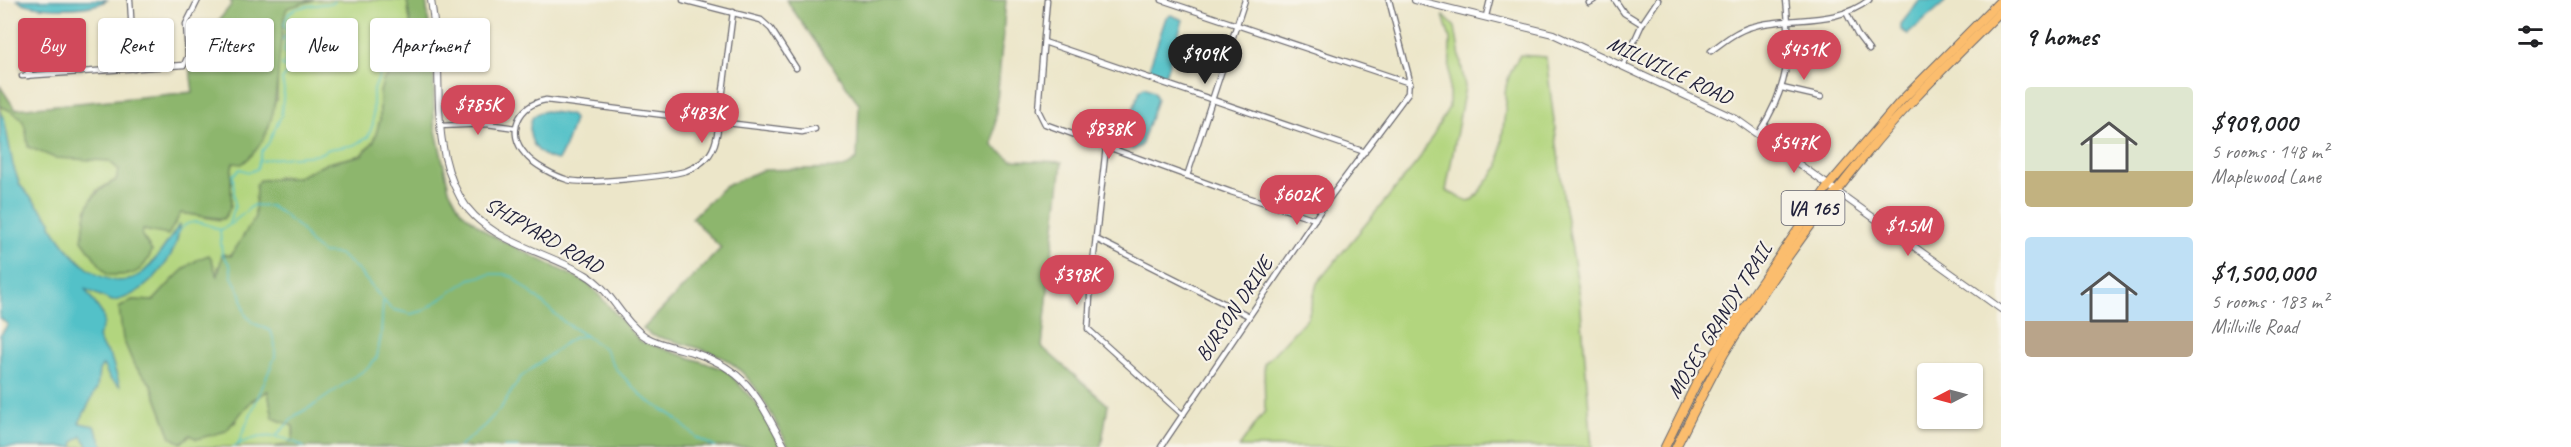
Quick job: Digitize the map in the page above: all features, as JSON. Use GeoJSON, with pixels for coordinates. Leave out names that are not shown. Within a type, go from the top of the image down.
{"type":"FeatureCollection","features":[{"type":"Feature","properties":{"kind":"main road","name":"MOSES GRANDY TRAIL"},"geometry":{"type":"LineString","coordinates":[[1665,447],[1696,384],[1745,306],[1829,185],[1900,102],[2001,0]]}},
{"type":"Feature","properties":{"kind":"main road","name":"MOSES GRANDY TRAIL"},"geometry":{"type":"LineString","coordinates":[[1677,447],[1724,355],[1767,288],[1838,191],[1868,152],[1902,114],[2001,11]]}},
{"type":"Feature","properties":{"kind":"street"},"geometry":{"type":"LineString","coordinates":[[130,0],[131,18]]}},
{"type":"Feature","properties":{"kind":"street"},"geometry":{"type":"LineString","coordinates":[[174,66],[186,63],[186,24],[198,0]]}},
{"type":"Feature","properties":{"kind":"street","name":"SHIPYARD ROAD"},"geometry":{"type":"LineString","coordinates":[[431,0],[440,126],[452,178],[460,199],[469,211],[491,228],[594,280],[629,321],[646,336],[710,358],[731,369],[745,381],[760,401],[785,447]]}},
{"type":"Feature","properties":{"kind":"street"},"geometry":{"type":"LineString","coordinates":[[683,0],[761,20],[771,29],[796,68]]}},
{"type":"Feature","properties":{"kind":"street"},"geometry":{"type":"LineString","coordinates":[[1047,0],[1038,110],[1040,119],[1050,128],[1315,219]]}},
{"type":"Feature","properties":{"kind":"street"},"geometry":{"type":"LineString","coordinates":[[1162,0],[1410,83]]}},
{"type":"Feature","properties":{"kind":"street"},"geometry":{"type":"LineString","coordinates":[[1186,176],[1245,0]]}},
{"type":"Feature","properties":{"kind":"street"},"geometry":{"type":"LineString","coordinates":[[1389,0],[1410,83]]}},
{"type":"Feature","properties":{"kind":"street","name":"MILLVILLE ROAD"},"geometry":{"type":"LineString","coordinates":[[1415,0],[1553,34],[1736,119],[2001,309]]}},
{"type":"Feature","properties":{"kind":"street"},"geometry":{"type":"LineString","coordinates":[[1486,16],[1490,0]]}},
{"type":"Feature","properties":{"kind":"street"},"geometry":{"type":"LineString","coordinates":[[1589,3],[1594,0]]}},
{"type":"Feature","properties":{"kind":"street"},"geometry":{"type":"LineString","coordinates":[[1615,0],[1624,13],[1642,24]]}},
{"type":"Feature","properties":{"kind":"street"},"geometry":{"type":"LineString","coordinates":[[1623,66],[1642,24],[1658,0]]}},
{"type":"Feature","properties":{"kind":"street"},"geometry":{"type":"LineString","coordinates":[[1758,134],[1773,112],[1782,88],[1787,55],[1786,0]]}},
{"type":"Feature","properties":{"kind":"street"},"geometry":{"type":"LineString","coordinates":[[1711,51],[1740,31],[1764,24],[1824,19],[1846,12],[1869,0]]}},
{"type":"Feature","properties":{"kind":"street"},"geometry":{"type":"LineString","coordinates":[[734,12],[719,122],[717,138],[711,153],[704,161],[685,171],[589,182],[567,180],[530,160],[521,149],[516,128],[518,118],[529,104],[546,100],[719,122],[802,132],[815,129]]}},
{"type":"Feature","properties":{"kind":"street"},"geometry":{"type":"LineString","coordinates":[[1846,12],[1857,34],[1869,50]]}},
{"type":"Feature","properties":{"kind":"street"},"geometry":{"type":"LineString","coordinates":[[69,24],[77,27],[81,72],[25,76],[25,32],[30,26],[69,24]]}},
{"type":"Feature","properties":{"kind":"street"},"geometry":{"type":"LineString","coordinates":[[1044,42],[1365,152]]}},
{"type":"Feature","properties":{"kind":"street","name":"BURSON DRIVE"},"geometry":{"type":"LineString","coordinates":[[1161,447],[1315,219],[1404,98],[1410,83]]}},
{"type":"Feature","properties":{"kind":"street"},"geometry":{"type":"LineString","coordinates":[[1782,88],[1821,97]]}},
{"type":"Feature","properties":{"kind":"street"},"geometry":{"type":"LineString","coordinates":[[440,126],[487,124],[516,128]]}},
{"type":"Feature","properties":{"kind":"street"},"geometry":{"type":"LineString","coordinates":[[1106,147],[1087,324],[1089,332],[1183,415]]}},
{"type":"Feature","properties":{"kind":"street"},"geometry":{"type":"LineString","coordinates":[[1096,239],[1249,316]]}},
{"type":"Feature","properties":{"kind":"green space"},"geometry":{"type":"Polygon","coordinates":[[[230,0],[314,0],[287,8],[283,22],[274,105],[271,121],[264,137],[255,151],[242,164],[233,163],[230,207],[223,219],[181,213],[168,235],[143,230],[142,236],[152,251],[144,265],[130,274],[107,275],[82,240],[85,219],[92,198],[116,180],[119,170],[109,161],[55,158],[28,147],[22,120],[15,113],[0,106],[0,86],[15,109],[193,92],[190,72],[274,72],[274,18],[221,18],[232,4],[230,0]]]}},
{"type":"Feature","properties":{"kind":"green space"},"geometry":{"type":"Polygon","coordinates":[[[314,0],[407,0],[410,18],[370,18],[370,72],[392,72],[380,92],[380,120],[374,141],[362,155],[328,163],[298,177],[278,177],[256,185],[255,217],[239,245],[218,267],[218,277],[209,256],[185,268],[153,301],[132,300],[134,365],[151,384],[171,437],[186,436],[235,423],[248,404],[268,391],[273,418],[293,426],[293,440],[288,445],[272,447],[29,447],[0,186],[0,106],[16,112],[25,123],[92,158],[109,161],[119,170],[116,180],[96,191],[87,209],[150,247],[141,235],[143,230],[174,222],[181,213],[220,220],[231,207],[233,163],[237,162],[277,99],[278,59],[283,18],[287,8],[314,0]]]}},
{"type":"Feature","properties":{"kind":"green space"},"geometry":{"type":"Polygon","coordinates":[[[407,0],[426,0],[428,18],[410,18],[407,0]]]}},
{"type":"Feature","properties":{"kind":"green space"},"geometry":{"type":"Polygon","coordinates":[[[786,0],[1006,0],[993,146],[1012,160],[1062,162],[1042,347],[1108,405],[1101,447],[789,447],[751,381],[729,361],[691,346],[651,335],[643,329],[721,248],[692,218],[724,187],[762,170],[844,168],[857,159],[859,104],[786,0]]]}},
{"type":"Feature","properties":{"kind":"green space"},"geometry":{"type":"Polygon","coordinates":[[[1443,15],[1455,27],[1465,87],[1446,191],[1468,201],[1474,199],[1499,166],[1506,102],[1505,90],[1514,65],[1520,55],[1546,57],[1565,209],[1580,296],[1592,447],[1239,447],[1265,411],[1264,364],[1308,317],[1317,283],[1418,161],[1449,107],[1450,39],[1443,15]]]}},
{"type":"Feature","properties":{"kind":"green space"},"geometry":{"type":"Polygon","coordinates":[[[391,72],[434,72],[434,122],[449,189],[461,211],[489,234],[589,284],[640,341],[726,370],[762,410],[781,447],[272,447],[290,442],[294,432],[293,426],[273,418],[268,391],[252,400],[226,431],[197,439],[190,435],[181,443],[171,437],[151,384],[134,365],[123,339],[119,308],[132,300],[153,301],[185,268],[209,255],[218,276],[222,254],[231,256],[255,217],[256,185],[260,180],[298,177],[328,163],[362,155],[374,141],[380,120],[380,92],[383,81],[391,72]]]}},
{"type":"Feature","properties":{"kind":"water"},"geometry":{"type":"Polygon","coordinates":[[[17,0],[107,0],[99,4],[75,8],[48,8],[25,4],[17,0]]]}},
{"type":"Feature","properties":{"kind":"water"},"geometry":{"type":"Polygon","coordinates":[[[1920,0],[1945,0],[1945,2],[1908,34],[1901,30],[1901,24],[1920,0]]]}},
{"type":"Feature","properties":{"kind":"water"},"geometry":{"type":"Polygon","coordinates":[[[1171,15],[1183,20],[1166,73],[1163,75],[1152,71],[1150,66],[1166,17],[1171,15]]]}},
{"type":"Feature","properties":{"kind":"water"},"geometry":{"type":"Polygon","coordinates":[[[1144,87],[1154,91],[1157,99],[1141,146],[1133,150],[1124,144],[1123,139],[1140,90],[1144,87]]]}},
{"type":"Feature","properties":{"kind":"water"},"geometry":{"type":"Polygon","coordinates":[[[546,111],[571,115],[574,119],[558,160],[538,151],[531,139],[532,118],[546,111]]]}},
{"type":"Feature","properties":{"kind":"water"},"geometry":{"type":"Polygon","coordinates":[[[0,112],[4,118],[13,165],[20,185],[51,221],[51,225],[67,248],[101,277],[128,280],[142,273],[156,258],[179,225],[178,237],[167,262],[148,284],[124,298],[112,301],[85,289],[103,315],[104,323],[98,337],[103,348],[111,357],[120,386],[110,379],[103,365],[99,370],[97,388],[79,423],[94,426],[104,447],[89,447],[82,436],[74,442],[73,447],[0,447],[0,335],[8,325],[0,318],[0,112]]]}},
{"type":"Feature","properties":{"kind":"waterway"},"geometry":{"type":"LineString","coordinates":[[179,232],[192,222],[220,230],[228,226],[235,207],[233,175],[240,169],[249,172],[257,169],[262,151],[268,144],[281,116],[284,90],[282,80],[288,71],[282,65],[287,59],[284,51],[286,43],[283,39],[288,33],[284,24],[289,13],[304,7],[335,2]]}},
{"type":"Feature","properties":{"kind":"waterway"},"geometry":{"type":"LineString","coordinates":[[262,161],[317,155],[329,149],[354,145],[368,137],[373,124],[373,92],[381,72]]}},
{"type":"Feature","properties":{"kind":"waterway"},"geometry":{"type":"LineString","coordinates":[[230,225],[253,205],[270,206],[301,229],[310,243],[323,253],[339,254],[356,268],[391,309],[411,314],[423,311],[470,279],[491,274],[513,277],[564,322],[586,336]]}},
{"type":"Feature","properties":{"kind":"waterway"},"geometry":{"type":"LineString","coordinates":[[220,230],[222,254],[230,265],[232,277],[241,294],[245,314],[253,323],[271,331],[275,345],[275,357],[238,444]]}},
{"type":"Feature","properties":{"kind":"waterway"},"geometry":{"type":"LineString","coordinates":[[276,436],[296,415],[316,404],[370,366],[377,357],[383,302]]}},
{"type":"Feature","properties":{"kind":"waterway"},"geometry":{"type":"LineString","coordinates":[[459,447],[501,408],[520,378],[565,343],[575,337],[586,336],[605,349],[615,368],[645,399],[673,416],[697,438],[715,447]]}},
{"type":"Feature","properties":{"kind":"waterway"},"geometry":{"type":"LineString","coordinates":[[233,447],[251,439],[269,436],[287,439],[304,447]]}},
{"type":"Feature","properties":{"kind":"waterway"},"geometry":{"type":"LineString","coordinates":[[504,447],[518,447]]}}]}
